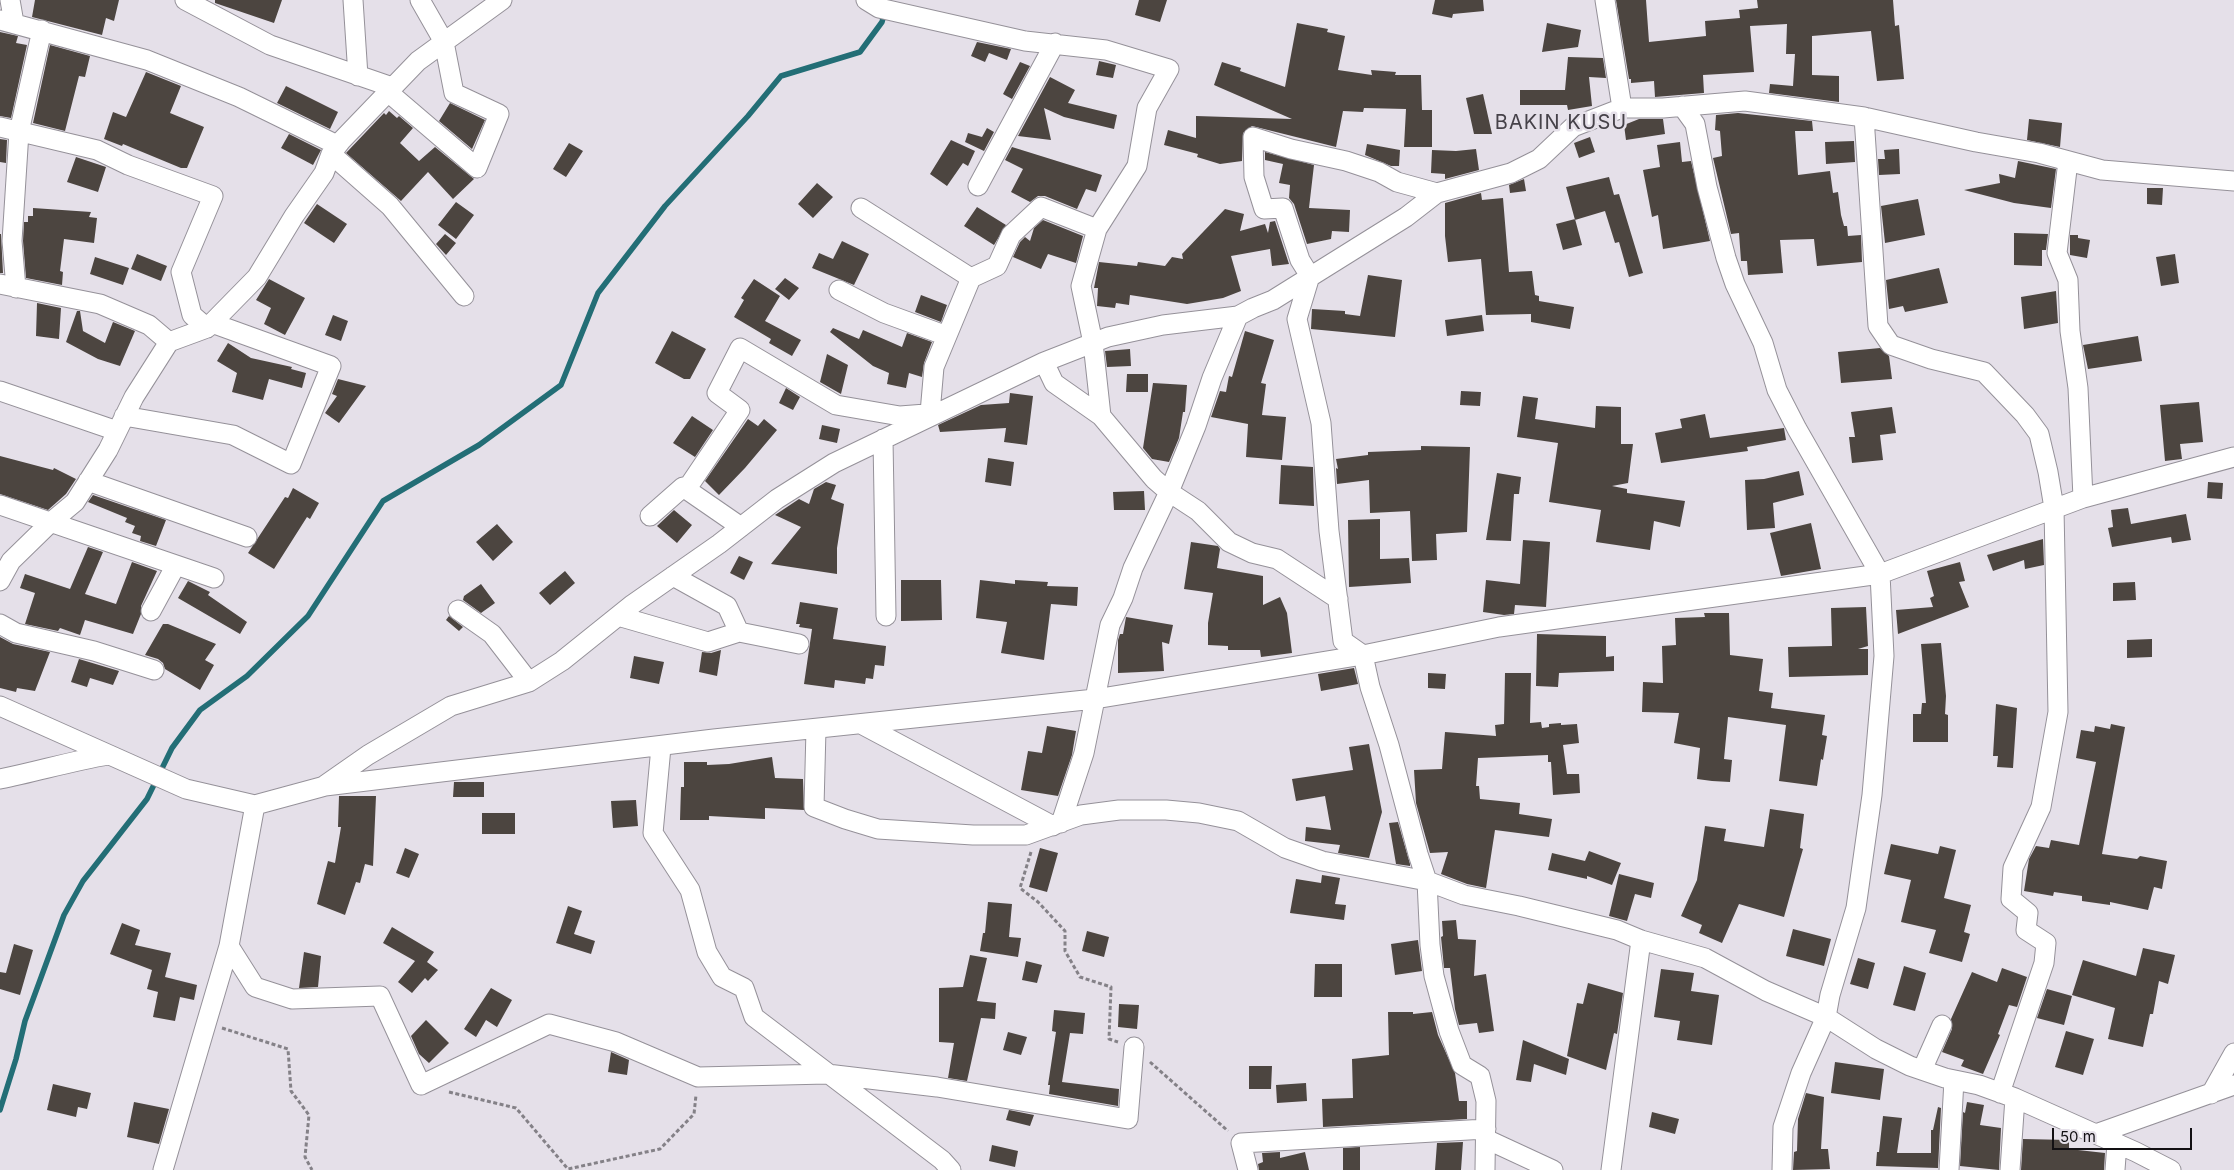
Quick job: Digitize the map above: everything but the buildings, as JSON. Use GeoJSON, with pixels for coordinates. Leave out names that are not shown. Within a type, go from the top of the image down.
{"type":"FeatureCollection","features":[{"type":"Feature","properties":{"kind":"street"},"geometry":{"type":"LineString","coordinates":[[10,0],[7,21],[147,60],[239,97],[334,149],[390,206],[464,296]]}},
{"type":"Feature","properties":{"kind":"street"},"geometry":{"type":"LineString","coordinates":[[185,0],[270,45],[358,76],[390,90],[477,168],[500,114],[454,93],[444,42],[420,0]]}},
{"type":"Feature","properties":{"kind":"street"},"geometry":{"type":"LineString","coordinates":[[353,0],[358,76]]}},
{"type":"Feature","properties":{"kind":"street"},"geometry":{"type":"LineString","coordinates":[[0,581],[11,561],[51,522],[76,502],[169,342],[210,326],[257,277],[294,216],[324,173],[334,149],[418,61],[502,0]]}},
{"type":"Feature","properties":{"kind":"street"},"geometry":{"type":"LineString","coordinates":[[866,0],[878,8],[1025,41],[1106,50],[1168,69],[1147,108],[1137,166],[1097,229],[1081,286],[1092,343],[1101,416]]}},
{"type":"Feature","properties":{"kind":"street"},"geometry":{"type":"LineString","coordinates":[[1605,0],[1622,108]]}},
{"type":"Feature","properties":{"kind":"street"},"geometry":{"type":"LineString","coordinates":[[42,30],[20,132],[8,286],[100,304],[149,325],[169,342]]}},
{"type":"Feature","properties":{"kind":"street"},"geometry":{"type":"LineString","coordinates":[[978,186],[1055,43]]}},
{"type":"Feature","properties":{"kind":"street"},"geometry":{"type":"LineString","coordinates":[[324,786],[368,755],[451,706],[529,682],[562,661],[618,616],[777,500],[834,463],[935,412],[1044,362],[1108,337],[1163,325],[1238,316],[1273,300],[1406,217],[1437,193],[1510,173],[1539,158],[1573,127],[1622,108],[1745,101],[1864,117],[1976,142],[2039,152],[2102,170],[2234,181]]}},
{"type":"Feature","properties":{"kind":"street"},"geometry":{"type":"LineString","coordinates":[[1682,106],[1695,124],[1707,187],[1724,250],[1735,284],[1763,343],[1777,390],[1797,429],[1880,574],[1884,656],[1872,795],[1856,908],[1830,995],[1826,1017],[1801,1073],[1784,1127],[1782,1170]]}},
{"type":"Feature","properties":{"kind":"street"},"geometry":{"type":"LineString","coordinates":[[1864,117],[1878,326],[1891,345],[1931,359],[1984,372],[2001,387],[2039,434],[2054,508],[2058,712],[2041,807],[2013,868],[2011,899],[2028,913],[2026,930],[2046,943],[2044,963],[2008,1096],[2010,1170]]}},
{"type":"Feature","properties":{"kind":"street"},"geometry":{"type":"LineString","coordinates":[[0,127],[97,150],[128,165],[213,196],[182,272],[192,315],[210,326],[331,366],[292,464],[233,435],[121,424],[0,391]]}},
{"type":"Feature","properties":{"kind":"street"},"geometry":{"type":"LineString","coordinates":[[1437,193],[1397,182],[1379,172],[1346,161],[1291,149],[1253,137],[1254,177],[1264,209],[1283,208],[1300,260],[1310,276],[1297,318],[1322,423],[1329,531],[1343,640],[1363,655],[1370,687],[1389,745],[1427,881],[1430,945],[1434,976],[1449,1031],[1462,1065],[1480,1076],[1486,1101],[1486,1170]]}},
{"type":"Feature","properties":{"kind":"street"},"geometry":{"type":"LineString","coordinates":[[2068,161],[2058,253],[2068,280],[2070,332],[2078,388],[2083,498]]}},
{"type":"Feature","properties":{"kind":"street"},"geometry":{"type":"LineString","coordinates":[[935,412],[934,367],[971,278],[997,266],[1011,235],[1042,207],[1097,229]]}},
{"type":"Feature","properties":{"kind":"street"},"geometry":{"type":"LineString","coordinates":[[861,208],[971,278]]}},
{"type":"Feature","properties":{"kind":"street"},"geometry":{"type":"LineString","coordinates":[[840,290],[884,313],[947,336]]}},
{"type":"Feature","properties":{"kind":"street"},"geometry":{"type":"LineString","coordinates":[[1050,827],[1084,753],[1110,626],[1123,598],[1133,568],[1169,492],[1196,426],[1212,378],[1238,316]]}},
{"type":"Feature","properties":{"kind":"street"},"geometry":{"type":"LineString","coordinates":[[686,490],[740,410],[717,393],[740,348],[836,405],[900,416],[935,412]]}},
{"type":"Feature","properties":{"kind":"street"},"geometry":{"type":"LineString","coordinates":[[1044,362],[1054,383],[1101,416],[1154,479],[1169,492],[1198,511],[1230,542],[1252,553],[1277,560],[1338,599]]}},
{"type":"Feature","properties":{"kind":"street"},"geometry":{"type":"LineString","coordinates":[[883,439],[886,616]]}},
{"type":"Feature","properties":{"kind":"street"},"geometry":{"type":"LineString","coordinates":[[0,706],[186,789],[255,805],[324,786],[1095,699],[1363,655],[1499,627],[1880,574],[2083,498],[2234,457]]}},
{"type":"Feature","properties":{"kind":"street"},"geometry":{"type":"LineString","coordinates":[[88,481],[247,537]]}},
{"type":"Feature","properties":{"kind":"street"},"geometry":{"type":"LineString","coordinates":[[650,516],[683,487],[741,527]]}},
{"type":"Feature","properties":{"kind":"street"},"geometry":{"type":"LineString","coordinates":[[0,504],[214,578]]}},
{"type":"Feature","properties":{"kind":"street"},"geometry":{"type":"LineString","coordinates":[[151,611],[176,564]]}},
{"type":"Feature","properties":{"kind":"street"},"geometry":{"type":"LineString","coordinates":[[673,576],[727,606],[740,632]]}},
{"type":"Feature","properties":{"kind":"street"},"geometry":{"type":"LineString","coordinates":[[458,610],[492,634],[529,682]]}},
{"type":"Feature","properties":{"kind":"street"},"geometry":{"type":"LineString","coordinates":[[618,616],[708,642],[740,632],[799,644]]}},
{"type":"Feature","properties":{"kind":"street"},"geometry":{"type":"LineString","coordinates":[[0,624],[16,633],[94,651],[154,670]]}},
{"type":"Feature","properties":{"kind":"street"},"geometry":{"type":"LineString","coordinates":[[863,725],[1050,827]]}},
{"type":"Feature","properties":{"kind":"street"},"geometry":{"type":"LineString","coordinates":[[816,729],[814,807],[878,829],[973,835],[1026,835],[1081,816],[1119,810],[1166,810],[1238,821],[1285,848],[1322,861],[1427,881],[1464,896],[1617,930],[1641,940],[1705,958],[1766,991],[1826,1017],[1876,1049],[1922,1070],[1954,1080],[1979,1084],[2096,1134],[2170,1170]]}},
{"type":"Feature","properties":{"kind":"street"},"geometry":{"type":"LineString","coordinates":[[660,747],[653,833],[690,890],[707,952],[722,977],[744,988],[754,1017],[942,1160],[952,1170]]}},
{"type":"Feature","properties":{"kind":"street"},"geometry":{"type":"LineString","coordinates":[[0,779],[28,774],[67,762],[108,755]]}},
{"type":"Feature","properties":{"kind":"street"},"geometry":{"type":"LineString","coordinates":[[164,1170],[230,946],[255,805]]}},
{"type":"Feature","properties":{"kind":"street"},"geometry":{"type":"LineString","coordinates":[[1611,1170],[1641,940]]}},
{"type":"Feature","properties":{"kind":"street"},"geometry":{"type":"LineString","coordinates":[[230,946],[255,987],[292,998],[380,996],[421,1085],[549,1024],[616,1042],[698,1077],[827,1074],[937,1087],[1128,1119],[1134,1047]]}},
{"type":"Feature","properties":{"kind":"street"},"geometry":{"type":"LineString","coordinates":[[1922,1070],[1942,1025]]}},
{"type":"Feature","properties":{"kind":"street"},"geometry":{"type":"LineString","coordinates":[[2211,1094],[2234,1053]]}},
{"type":"Feature","properties":{"kind":"street"},"geometry":{"type":"LineString","coordinates":[[1949,1170],[1954,1080]]}},
{"type":"Feature","properties":{"kind":"street"},"geometry":{"type":"LineString","coordinates":[[2096,1134],[2234,1085]]}},
{"type":"Feature","properties":{"kind":"street"},"geometry":{"type":"LineString","coordinates":[[1248,1170],[1241,1143],[1486,1134],[1553,1170]]}},
{"type":"Feature","properties":{"kind":"street"},"geometry":{"type":"LineString","coordinates":[[2115,1170],[2117,1144]]}},
{"type":"Feature","properties":{"kind":"path"},"geometry":{"type":"LineString","coordinates":[[1050,827],[1020,888],[1038,902],[1064,931],[1065,951],[1080,976],[1111,987],[1109,1039],[1134,1047],[1241,1143]]}},
{"type":"Feature","properties":{"kind":"path"},"geometry":{"type":"LineString","coordinates":[[207,1023],[288,1049],[291,1091],[309,1114],[305,1157],[312,1170]]}},
{"type":"Feature","properties":{"kind":"path"},"geometry":{"type":"LineString","coordinates":[[421,1085],[516,1108],[568,1169],[660,1149],[694,1114],[698,1077]]}},
{"type":"Feature","properties":{"kind":"waterway"},"geometry":{"type":"LineString","coordinates":[[0,1110],[16,1059],[25,1021],[64,915],[83,881],[147,799],[172,748],[200,710],[247,676],[308,616],[383,501],[479,445],[561,385],[598,293],[665,206],[748,116],[781,76],[860,52],[882,22],[888,0]]}},
{"type":"Feature","properties":{"kind":"district","name":"BAKIN KUSU"},"geometry":{"type":"Point","coordinates":[1561,123]}}]}
